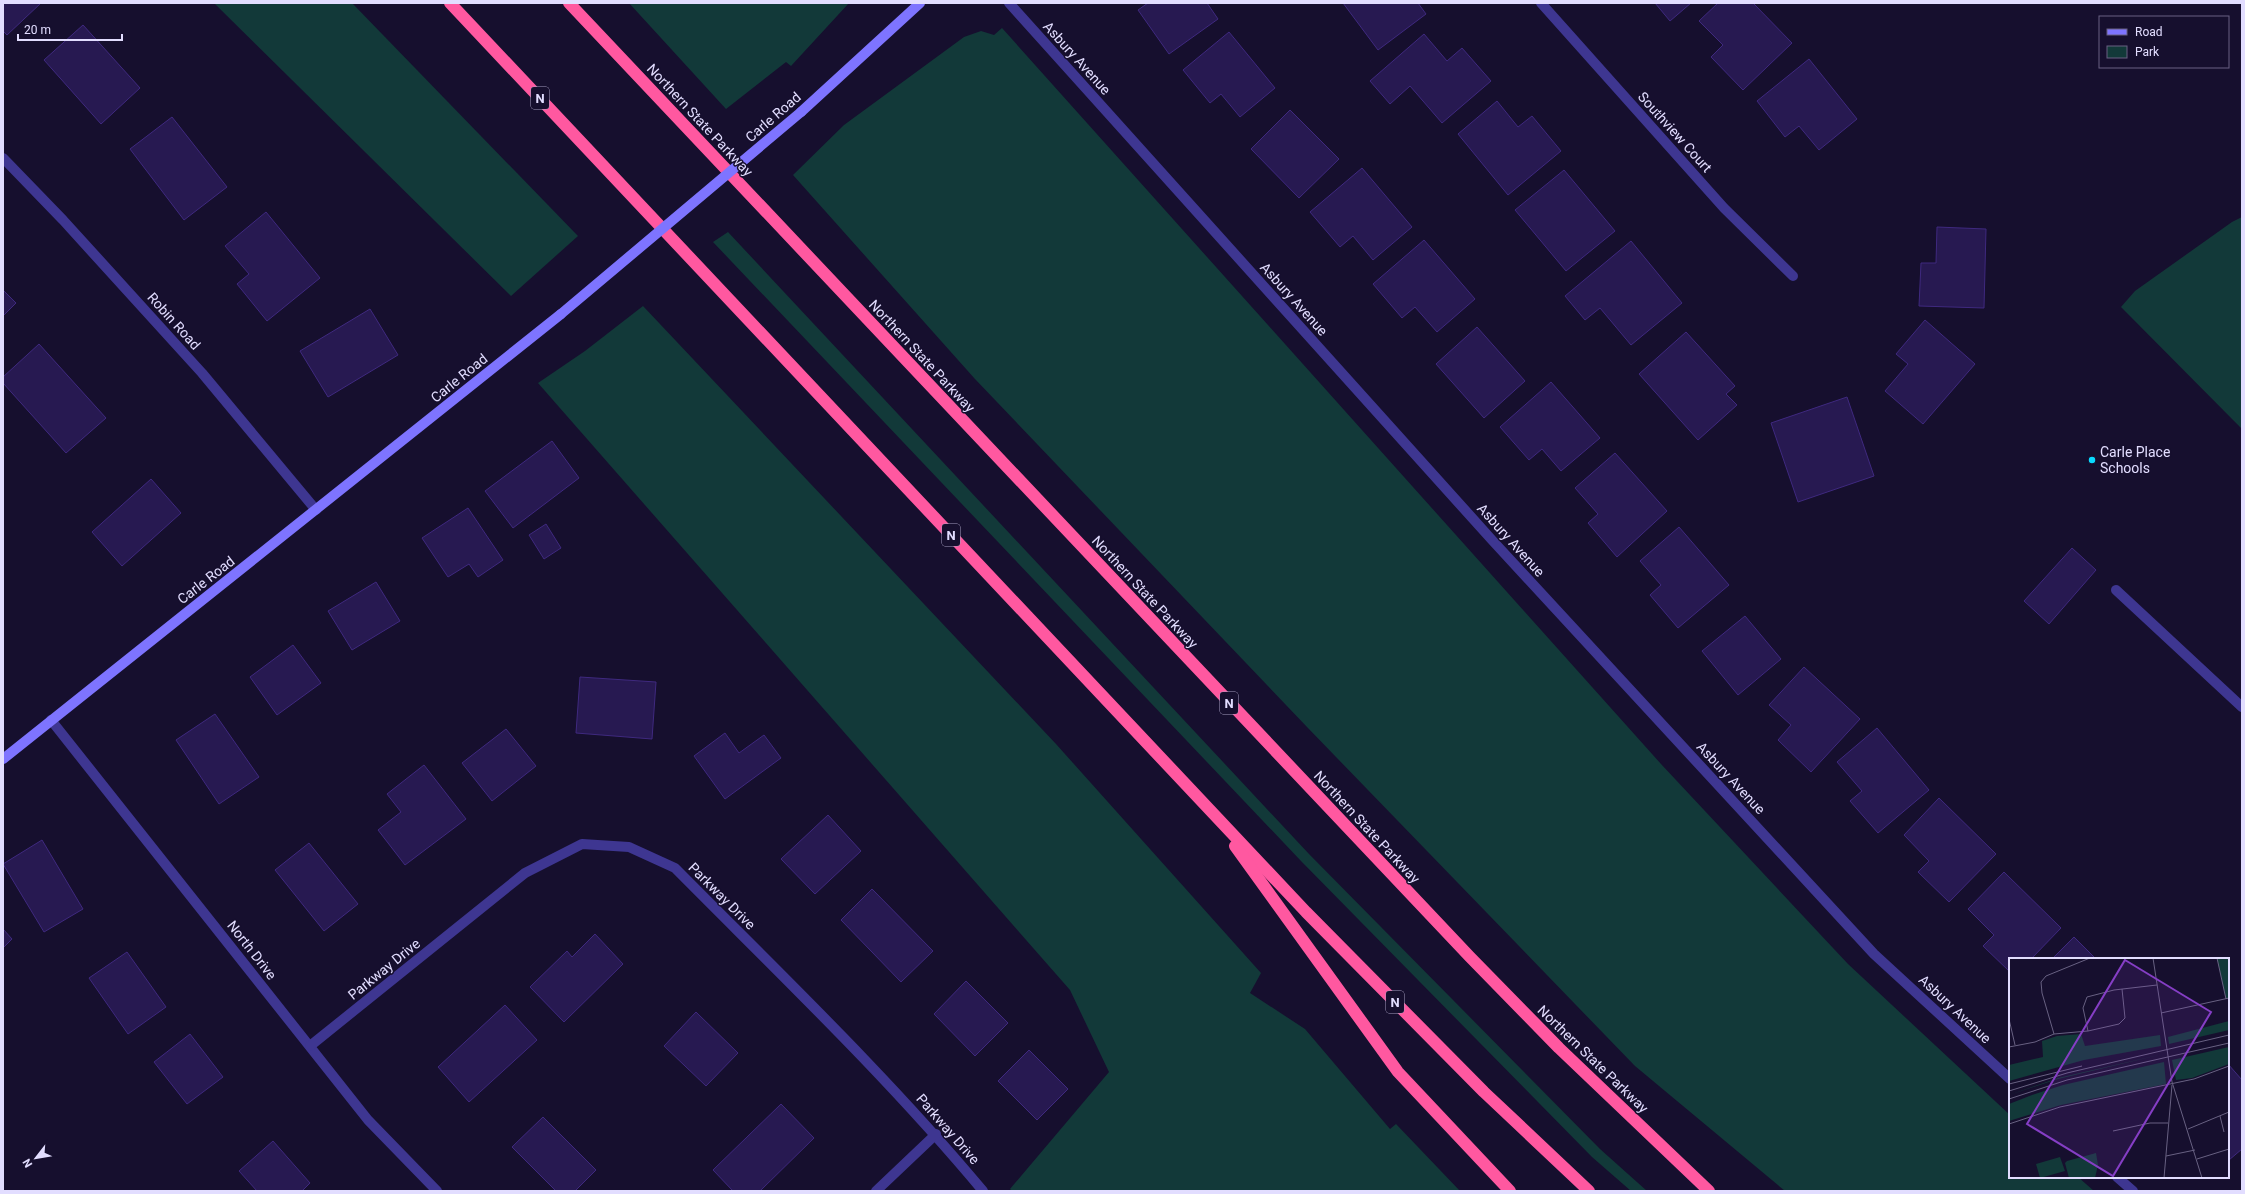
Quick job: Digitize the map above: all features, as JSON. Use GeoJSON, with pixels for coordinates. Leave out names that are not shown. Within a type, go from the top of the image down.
{"type":"FeatureCollection","features":[{"type":"Feature","properties":{"kind":"highway","name":"N"},"geometry":{"type":"LineString","coordinates":[[450,3],[1306,912],[1484,1092],[1589,1191]]}},
{"type":"Feature","properties":{"kind":"highway","name":"Northern State Parkway"},"geometry":{"type":"LineString","coordinates":[[569,3],[1470,957],[1565,1054],[1709,1191]]}},
{"type":"Feature","properties":{"kind":"highway"},"geometry":{"type":"LineString","coordinates":[[1208,808],[1398,1072],[1510,1191]]}},
{"type":"Feature","properties":{"kind":"street","name":"Carle Road"},"geometry":{"type":"LineString","coordinates":[[3,758],[561,314],[801,112],[920,3]]}},
{"type":"Feature","properties":{"kind":"street","name":"Asbury Avenue"},"geometry":{"type":"LineString","coordinates":[[1009,3],[1492,540],[1868,948],[2009,1078]]}},
{"type":"Feature","properties":{"kind":"street","name":"Southview Court"},"geometry":{"type":"LineString","coordinates":[[1541,3],[1724,208],[1793,276]]}},
{"type":"Feature","properties":{"kind":"street","name":"Robin Road"},"geometry":{"type":"LineString","coordinates":[[3,158],[63,220],[202,373],[316,510]]}},
{"type":"Feature","properties":{"kind":"street"},"geometry":{"type":"LineString","coordinates":[[2116,590],[2242,707]]}},
{"type":"Feature","properties":{"kind":"street","name":"North Drive"},"geometry":{"type":"LineString","coordinates":[[52,720],[368,1120],[437,1191]]}},
{"type":"Feature","properties":{"kind":"street","name":"Parkway Drive"},"geometry":{"type":"LineString","coordinates":[[310,1046],[525,873],[582,844],[629,847],[675,868],[886,1081],[936,1134],[983,1191]]}},
{"type":"Feature","properties":{"kind":"street"},"geometry":{"type":"LineString","coordinates":[[876,1191],[936,1134]]}},
{"type":"Feature","properties":{"kind":"street"},"geometry":{"type":"LineString","coordinates":[[2118,1178],[2133,1191]]}},
{"type":"Feature","properties":{"kind":"green space"},"geometry":{"type":"Polygon","coordinates":[[[214,3],[352,3],[578,236],[511,296],[214,3]]]}},
{"type":"Feature","properties":{"kind":"green space"},"geometry":{"type":"Polygon","coordinates":[[[629,3],[849,3],[791,66],[786,62],[726,109],[629,3]]]}},
{"type":"Feature","properties":{"kind":"green space"},"geometry":{"type":"Polygon","coordinates":[[[1002,28],[1661,764],[1848,964],[2009,1114],[2009,1178],[2079,1178],[2094,1191],[1785,1191],[1635,1066],[1307,727],[975,379],[793,175],[844,125],[964,37],[981,31],[994,35],[1002,28]]]}},
{"type":"Feature","properties":{"kind":"green space"},"geometry":{"type":"Polygon","coordinates":[[[2242,217],[2242,429],[2121,307],[2135,291],[2232,222],[2242,217]]]}},
{"type":"Feature","properties":{"kind":"green space"},"geometry":{"type":"Polygon","coordinates":[[[728,232],[1309,854],[1600,1149],[1647,1191],[1631,1191],[1592,1157],[1301,861],[713,242],[728,232]]]}},
{"type":"Feature","properties":{"kind":"green space"},"geometry":{"type":"Polygon","coordinates":[[[643,306],[1056,744],[1261,973],[1250,993],[1305,1029],[1390,1129],[1396,1124],[1460,1191],[1012,1191],[1010,1189],[1109,1072],[1070,990],[538,383],[585,351],[643,306]]]}},
{"type":"Feature","properties":{"kind":"building"},"geometry":{"type":"Polygon","coordinates":[[[3,3],[41,3],[7,35],[3,31],[3,3]]]}},
{"type":"Feature","properties":{"kind":"building"},"geometry":{"type":"Polygon","coordinates":[[[1148,3],[1207,3],[1218,19],[1169,54],[1138,10],[1148,3]]]}},
{"type":"Feature","properties":{"kind":"building"},"geometry":{"type":"Polygon","coordinates":[[[1343,3],[1418,3],[1426,14],[1378,50],[1343,3]]]}},
{"type":"Feature","properties":{"kind":"building"},"geometry":{"type":"Polygon","coordinates":[[[1655,3],[1691,3],[1670,21],[1655,3]]]}},
{"type":"Feature","properties":{"kind":"building"},"geometry":{"type":"Polygon","coordinates":[[[1718,3],[1753,3],[1792,43],[1743,90],[1711,57],[1723,45],[1699,21],[1718,3]]]}},
{"type":"Feature","properties":{"kind":"building"},"geometry":{"type":"Polygon","coordinates":[[[83,25],[140,88],[101,124],[44,60],[83,25]]]}},
{"type":"Feature","properties":{"kind":"building"},"geometry":{"type":"Polygon","coordinates":[[[1229,32],[1275,88],[1240,117],[1221,94],[1210,103],[1183,70],[1229,32]]]}},
{"type":"Feature","properties":{"kind":"building"},"geometry":{"type":"Polygon","coordinates":[[[1424,34],[1447,61],[1462,48],[1491,81],[1442,123],[1410,86],[1390,104],[1370,81],[1424,34]]]}},
{"type":"Feature","properties":{"kind":"building"},"geometry":{"type":"Polygon","coordinates":[[[1809,59],[1857,119],[1819,150],[1799,126],[1785,137],[1757,101],[1809,59]]]}},
{"type":"Feature","properties":{"kind":"building"},"geometry":{"type":"Polygon","coordinates":[[[1497,101],[1518,127],[1532,116],[1561,151],[1508,195],[1458,134],[1497,101]]]}},
{"type":"Feature","properties":{"kind":"building"},"geometry":{"type":"Polygon","coordinates":[[[1290,110],[1339,159],[1299,198],[1251,149],[1290,110]]]}},
{"type":"Feature","properties":{"kind":"building"},"geometry":{"type":"Polygon","coordinates":[[[172,117],[227,187],[184,220],[130,149],[172,117]]]}},
{"type":"Feature","properties":{"kind":"building"},"geometry":{"type":"Polygon","coordinates":[[[1362,168],[1412,227],[1373,260],[1353,236],[1340,247],[1310,212],[1362,168]]]}},
{"type":"Feature","properties":{"kind":"building"},"geometry":{"type":"Polygon","coordinates":[[[1564,170],[1615,231],[1566,271],[1515,210],[1564,170]]]}},
{"type":"Feature","properties":{"kind":"building"},"geometry":{"type":"Polygon","coordinates":[[[266,212],[320,278],[267,321],[237,284],[249,274],[225,246],[266,212]]]}},
{"type":"Feature","properties":{"kind":"building"},"geometry":{"type":"Polygon","coordinates":[[[1937,227],[1986,229],[1984,308],[1919,306],[1921,263],[1936,263],[1937,227]]]}},
{"type":"Feature","properties":{"kind":"building"},"geometry":{"type":"Polygon","coordinates":[[[1424,240],[1475,299],[1437,332],[1415,307],[1402,318],[1373,284],[1424,240]]]}},
{"type":"Feature","properties":{"kind":"building"},"geometry":{"type":"Polygon","coordinates":[[[1631,241],[1682,303],[1631,345],[1600,308],[1585,320],[1565,296],[1631,241]]]}},
{"type":"Feature","properties":{"kind":"building"},"geometry":{"type":"Polygon","coordinates":[[[3,290],[16,303],[3,316],[3,290]]]}},
{"type":"Feature","properties":{"kind":"building"},"geometry":{"type":"Polygon","coordinates":[[[370,309],[398,355],[328,397],[300,351],[370,309]]]}},
{"type":"Feature","properties":{"kind":"building"},"geometry":{"type":"Polygon","coordinates":[[[1925,320],[1975,364],[1923,424],[1885,391],[1908,364],[1896,354],[1925,320]]]}},
{"type":"Feature","properties":{"kind":"building"},"geometry":{"type":"Polygon","coordinates":[[[1477,327],[1525,381],[1484,418],[1436,364],[1477,327]]]}},
{"type":"Feature","properties":{"kind":"building"},"geometry":{"type":"Polygon","coordinates":[[[1686,332],[1735,386],[1726,394],[1737,405],[1698,440],[1639,374],[1686,332]]]}},
{"type":"Feature","properties":{"kind":"building"},"geometry":{"type":"Polygon","coordinates":[[[39,344],[106,418],[66,453],[3,383],[3,377],[39,344]]]}},
{"type":"Feature","properties":{"kind":"building"},"geometry":{"type":"Polygon","coordinates":[[[1551,382],[1600,438],[1561,471],[1542,449],[1529,460],[1500,427],[1551,382]]]}},
{"type":"Feature","properties":{"kind":"building"},"geometry":{"type":"Polygon","coordinates":[[[1847,397],[1874,476],[1798,502],[1771,423],[1847,397]]]}},
{"type":"Feature","properties":{"kind":"building"},"geometry":{"type":"Polygon","coordinates":[[[552,441],[579,478],[513,528],[485,491],[552,441]]]}},
{"type":"Feature","properties":{"kind":"building"},"geometry":{"type":"Polygon","coordinates":[[[1615,453],[1667,511],[1617,557],[1588,523],[1598,514],[1575,488],[1615,453]]]}},
{"type":"Feature","properties":{"kind":"building"},"geometry":{"type":"Polygon","coordinates":[[[151,479],[181,513],[122,566],[92,532],[151,479]]]}},
{"type":"Feature","properties":{"kind":"building"},"geometry":{"type":"Polygon","coordinates":[[[468,508],[503,560],[478,577],[469,564],[448,577],[422,538],[468,508]]]}},
{"type":"Feature","properties":{"kind":"building"},"geometry":{"type":"Polygon","coordinates":[[[546,524],[561,548],[544,559],[529,535],[546,524]]]}},
{"type":"Feature","properties":{"kind":"building"},"geometry":{"type":"Polygon","coordinates":[[[1679,527],[1729,585],[1678,628],[1650,595],[1661,585],[1640,561],[1679,527]]]}},
{"type":"Feature","properties":{"kind":"building"},"geometry":{"type":"Polygon","coordinates":[[[2072,548],[2096,570],[2049,624],[2024,601],[2072,548]]]}},
{"type":"Feature","properties":{"kind":"building"},"geometry":{"type":"Polygon","coordinates":[[[376,582],[400,621],[352,650],[328,611],[376,582]]]}},
{"type":"Feature","properties":{"kind":"building"},"geometry":{"type":"Polygon","coordinates":[[[1745,616],[1781,659],[1738,695],[1702,651],[1745,616]]]}},
{"type":"Feature","properties":{"kind":"building"},"geometry":{"type":"Polygon","coordinates":[[[293,645],[321,683],[277,715],[250,677],[293,645]]]}},
{"type":"Feature","properties":{"kind":"building"},"geometry":{"type":"Polygon","coordinates":[[[1804,667],[1860,719],[1811,772],[1778,740],[1791,725],[1769,705],[1804,667]]]}},
{"type":"Feature","properties":{"kind":"building"},"geometry":{"type":"Polygon","coordinates":[[[580,677],[656,682],[652,739],[576,733],[580,677]]]}},
{"type":"Feature","properties":{"kind":"building"},"geometry":{"type":"Polygon","coordinates":[[[215,714],[259,777],[219,804],[176,740],[215,714]]]}},
{"type":"Feature","properties":{"kind":"building"},"geometry":{"type":"Polygon","coordinates":[[[1877,728],[1929,790],[1878,833],[1850,801],[1862,791],[1837,762],[1877,728]]]}},
{"type":"Feature","properties":{"kind":"building"},"geometry":{"type":"Polygon","coordinates":[[[506,729],[536,766],[492,801],[462,763],[506,729]]]}},
{"type":"Feature","properties":{"kind":"building"},"geometry":{"type":"Polygon","coordinates":[[[725,733],[739,753],[764,735],[781,758],[725,799],[694,756],[725,733]]]}},
{"type":"Feature","properties":{"kind":"building"},"geometry":{"type":"Polygon","coordinates":[[[424,765],[466,819],[405,865],[378,830],[401,812],[387,794],[424,765]]]}},
{"type":"Feature","properties":{"kind":"building"},"geometry":{"type":"Polygon","coordinates":[[[1939,798],[1996,854],[1949,902],[1918,872],[1929,861],[1904,835],[1939,798]]]}},
{"type":"Feature","properties":{"kind":"building"},"geometry":{"type":"Polygon","coordinates":[[[828,815],[861,851],[815,894],[781,859],[828,815]]]}},
{"type":"Feature","properties":{"kind":"building"},"geometry":{"type":"Polygon","coordinates":[[[42,840],[83,909],[44,932],[3,864],[42,840]]]}},
{"type":"Feature","properties":{"kind":"building"},"geometry":{"type":"Polygon","coordinates":[[[309,843],[358,904],[324,931],[275,870],[309,843]]]}},
{"type":"Feature","properties":{"kind":"building"},"geometry":{"type":"Polygon","coordinates":[[[2004,872],[2061,928],[2032,958],[2009,958],[2009,971],[1983,946],[1994,935],[1968,909],[2004,872]]]}},
{"type":"Feature","properties":{"kind":"building"},"geometry":{"type":"Polygon","coordinates":[[[872,889],[933,951],[901,982],[841,920],[872,889]]]}},
{"type":"Feature","properties":{"kind":"building"},"geometry":{"type":"Polygon","coordinates":[[[3,929],[12,939],[3,948],[3,929]]]}},
{"type":"Feature","properties":{"kind":"building"},"geometry":{"type":"Polygon","coordinates":[[[595,934],[623,964],[564,1022],[530,987],[567,951],[572,957],[595,934]]]}},
{"type":"Feature","properties":{"kind":"building"},"geometry":{"type":"Polygon","coordinates":[[[2074,937],[2095,958],[2053,958],[2074,937]]]}},
{"type":"Feature","properties":{"kind":"building"},"geometry":{"type":"Polygon","coordinates":[[[127,952],[166,1007],[128,1034],[89,978],[127,952]]]}},
{"type":"Feature","properties":{"kind":"building"},"geometry":{"type":"Polygon","coordinates":[[[966,981],[1008,1023],[975,1056],[934,1014],[966,981]]]}},
{"type":"Feature","properties":{"kind":"building"},"geometry":{"type":"Polygon","coordinates":[[[505,1005],[537,1040],[469,1102],[438,1067],[505,1005]]]}},
{"type":"Feature","properties":{"kind":"building"},"geometry":{"type":"Polygon","coordinates":[[[696,1012],[738,1053],[706,1086],[664,1046],[696,1012]]]}},
{"type":"Feature","properties":{"kind":"building"},"geometry":{"type":"Polygon","coordinates":[[[190,1034],[223,1077],[187,1104],[154,1062],[190,1034]]]}},
{"type":"Feature","properties":{"kind":"building"},"geometry":{"type":"Polygon","coordinates":[[[1029,1050],[1068,1089],[1037,1120],[998,1081],[1029,1050]]]}},
{"type":"Feature","properties":{"kind":"building"},"geometry":{"type":"Polygon","coordinates":[[[2229,1065],[2242,1080],[2242,1149],[2229,1160],[2229,1065]]]}},
{"type":"Feature","properties":{"kind":"building"},"geometry":{"type":"Polygon","coordinates":[[[781,1104],[814,1138],[760,1191],[733,1191],[713,1170],[781,1104]]]}},
{"type":"Feature","properties":{"kind":"building"},"geometry":{"type":"Polygon","coordinates":[[[543,1117],[596,1170],[575,1191],[556,1191],[512,1147],[543,1117]]]}},
{"type":"Feature","properties":{"kind":"building"},"geometry":{"type":"Polygon","coordinates":[[[273,1141],[310,1183],[302,1191],[257,1191],[239,1171],[273,1141]]]}},
{"type":"Feature","properties":{"kind":"place","name":"Carle Place Schools"},"geometry":{"type":"Point","coordinates":[2092,460]}}]}
